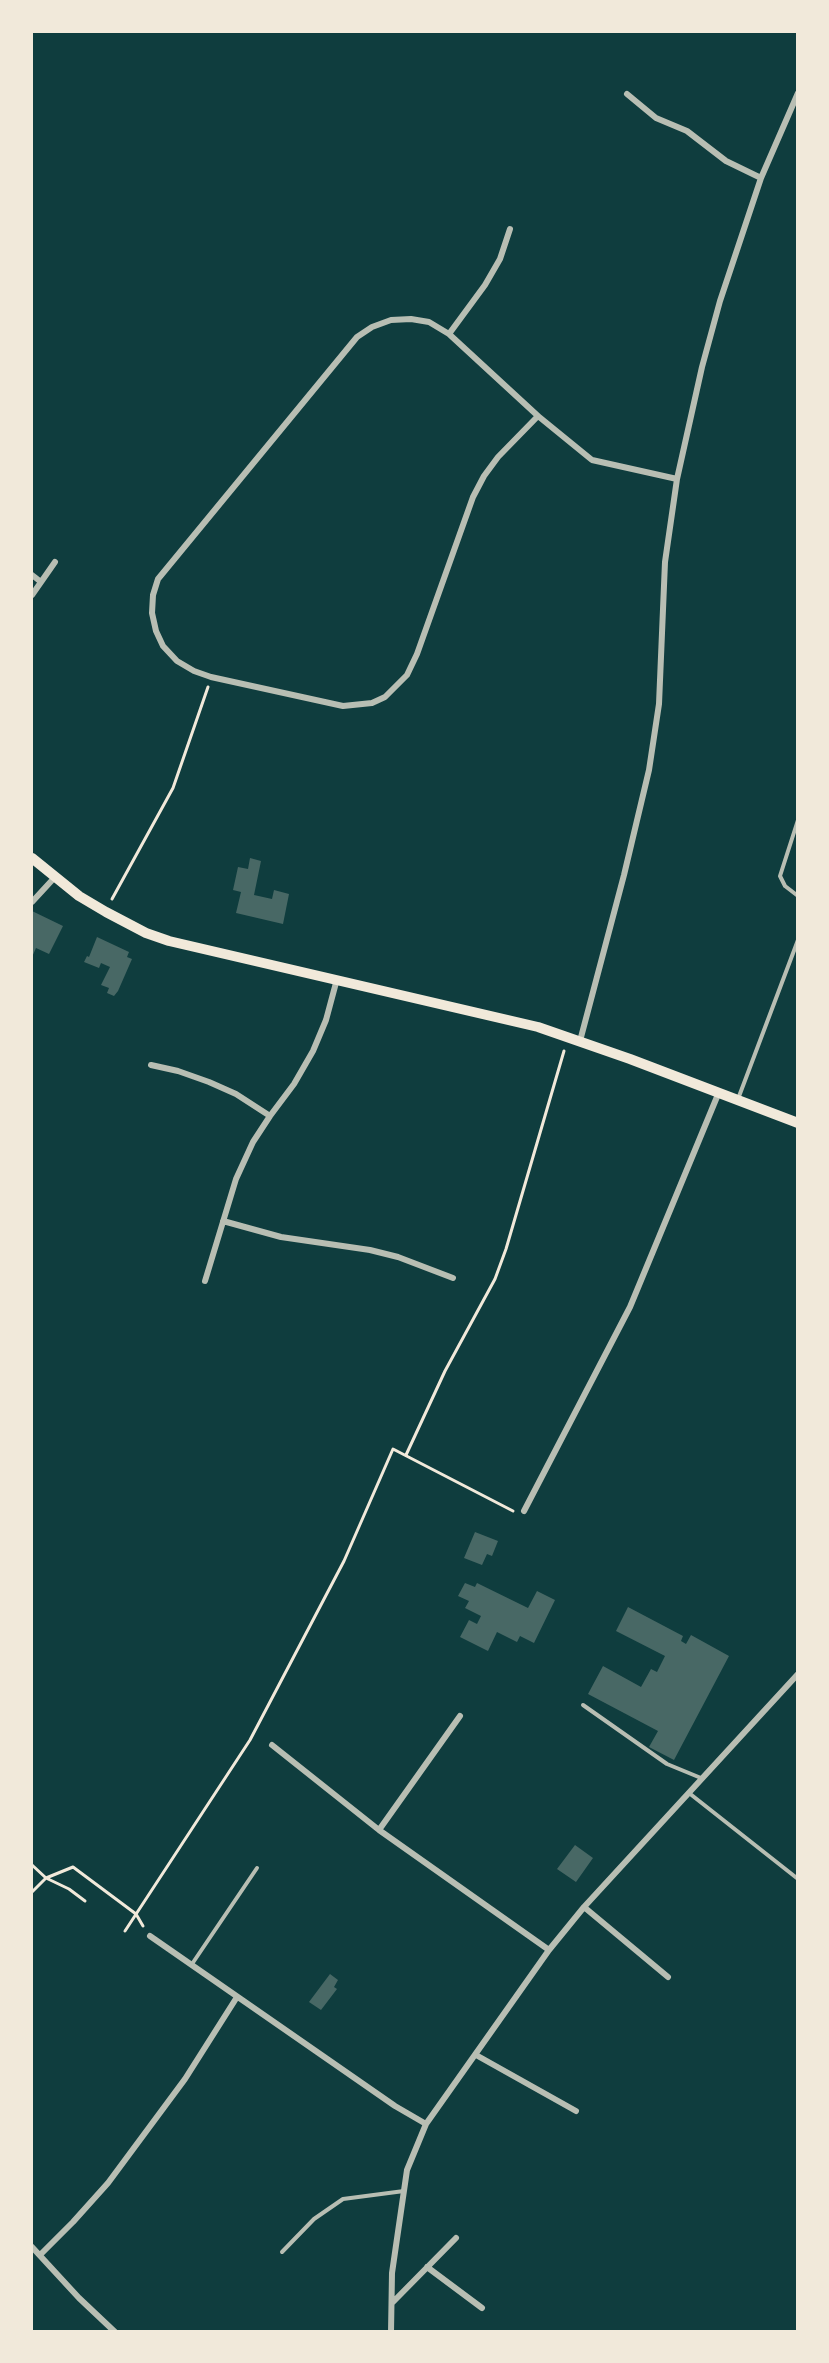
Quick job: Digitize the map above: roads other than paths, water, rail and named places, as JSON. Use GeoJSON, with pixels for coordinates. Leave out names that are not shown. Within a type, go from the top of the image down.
{"type":"FeatureCollection","features":[{"type":"Feature","properties":{"kind":"main road"},"geometry":{"type":"LineString","coordinates":[[32,858],[106,912],[139,930],[169,941],[538,1027],[798,1123]]}},
{"type":"Feature","properties":{"kind":"street"},"geometry":{"type":"LineString","coordinates":[[580,1041],[643,801],[654,742],[659,704],[665,562],[677,479],[702,367],[720,301],[761,178],[798,93]]}},
{"type":"Feature","properties":{"kind":"street"},"geometry":{"type":"LineString","coordinates":[[627,94],[656,118],[687,131],[726,161],[761,178]]}},
{"type":"Feature","properties":{"kind":"street"},"geometry":{"type":"LineString","coordinates":[[449,334],[485,285],[500,258],[510,229]]}},
{"type":"Feature","properties":{"kind":"street"},"geometry":{"type":"LineString","coordinates":[[538,416],[498,457],[484,476],[473,497],[417,654],[407,675],[385,697],[372,703],[342,706],[212,677],[194,671],[177,661],[164,646],[156,631],[152,613],[153,595],[158,579],[357,338],[372,327],[391,320],[411,319],[429,322],[449,334],[538,416],[592,460],[677,479]]}},
{"type":"Feature","properties":{"kind":"street"},"geometry":{"type":"LineString","coordinates":[[32,595],[55,562]]}},
{"type":"Feature","properties":{"kind":"street"},"geometry":{"type":"LineString","coordinates":[[32,575],[41,582]]}},
{"type":"Feature","properties":{"kind":"street"},"geometry":{"type":"LineString","coordinates":[[32,902],[55,877]]}},
{"type":"Feature","properties":{"kind":"street"},"geometry":{"type":"LineString","coordinates":[[205,1281],[236,1179],[254,1142],[294,1084],[313,1051],[326,1020],[337,979]]}},
{"type":"Feature","properties":{"kind":"street"},"geometry":{"type":"LineString","coordinates":[[151,1065],[178,1071],[209,1082],[236,1094],[270,1116]]}},
{"type":"Feature","properties":{"kind":"street"},"geometry":{"type":"LineString","coordinates":[[524,1511],[630,1307],[719,1092]]}},
{"type":"Feature","properties":{"kind":"street"},"geometry":{"type":"LineString","coordinates":[[223,1221],[281,1237],[370,1250],[399,1257],[453,1278]]}},
{"type":"Feature","properties":{"kind":"street"},"geometry":{"type":"LineString","coordinates":[[391,2331],[392,2273],[407,2170],[426,2124],[549,1950],[584,1906],[798,1674]]}},
{"type":"Feature","properties":{"kind":"street"},"geometry":{"type":"LineString","coordinates":[[379,1830],[460,1716]]}},
{"type":"Feature","properties":{"kind":"street"},"geometry":{"type":"LineString","coordinates":[[272,1745],[379,1830],[549,1950]]}},
{"type":"Feature","properties":{"kind":"street"},"geometry":{"type":"LineString","coordinates":[[584,1906],[668,1977]]}},
{"type":"Feature","properties":{"kind":"street"},"geometry":{"type":"LineString","coordinates":[[150,1936],[395,2106],[426,2124]]}},
{"type":"Feature","properties":{"kind":"street"},"geometry":{"type":"LineString","coordinates":[[41,2254],[108,2183],[185,2079],[237,1997]]}},
{"type":"Feature","properties":{"kind":"street"},"geometry":{"type":"LineString","coordinates":[[476,2055],[576,2111]]}},
{"type":"Feature","properties":{"kind":"street"},"geometry":{"type":"LineString","coordinates":[[392,2303],[456,2238]]}},
{"type":"Feature","properties":{"kind":"street"},"geometry":{"type":"LineString","coordinates":[[32,2247],[41,2254],[79,2298],[115,2331]]}},
{"type":"Feature","properties":{"kind":"street"},"geometry":{"type":"LineString","coordinates":[[427,2267],[482,2308]]}},
{"type":"Feature","properties":{"kind":"lane"},"geometry":{"type":"LineString","coordinates":[[798,820],[780,876],[785,886],[798,896]]}},
{"type":"Feature","properties":{"kind":"lane"},"geometry":{"type":"LineString","coordinates":[[737,1100],[798,940]]}},
{"type":"Feature","properties":{"kind":"lane"},"geometry":{"type":"LineString","coordinates":[[583,1705],[667,1764],[702,1779]]}},
{"type":"Feature","properties":{"kind":"lane"},"geometry":{"type":"LineString","coordinates":[[689,1793],[798,1879]]}},
{"type":"Feature","properties":{"kind":"lane"},"geometry":{"type":"LineString","coordinates":[[192,1965],[257,1868]]}},
{"type":"Feature","properties":{"kind":"lane"},"geometry":{"type":"LineString","coordinates":[[282,2252],[315,2219],[343,2199],[404,2191]]}}]}
